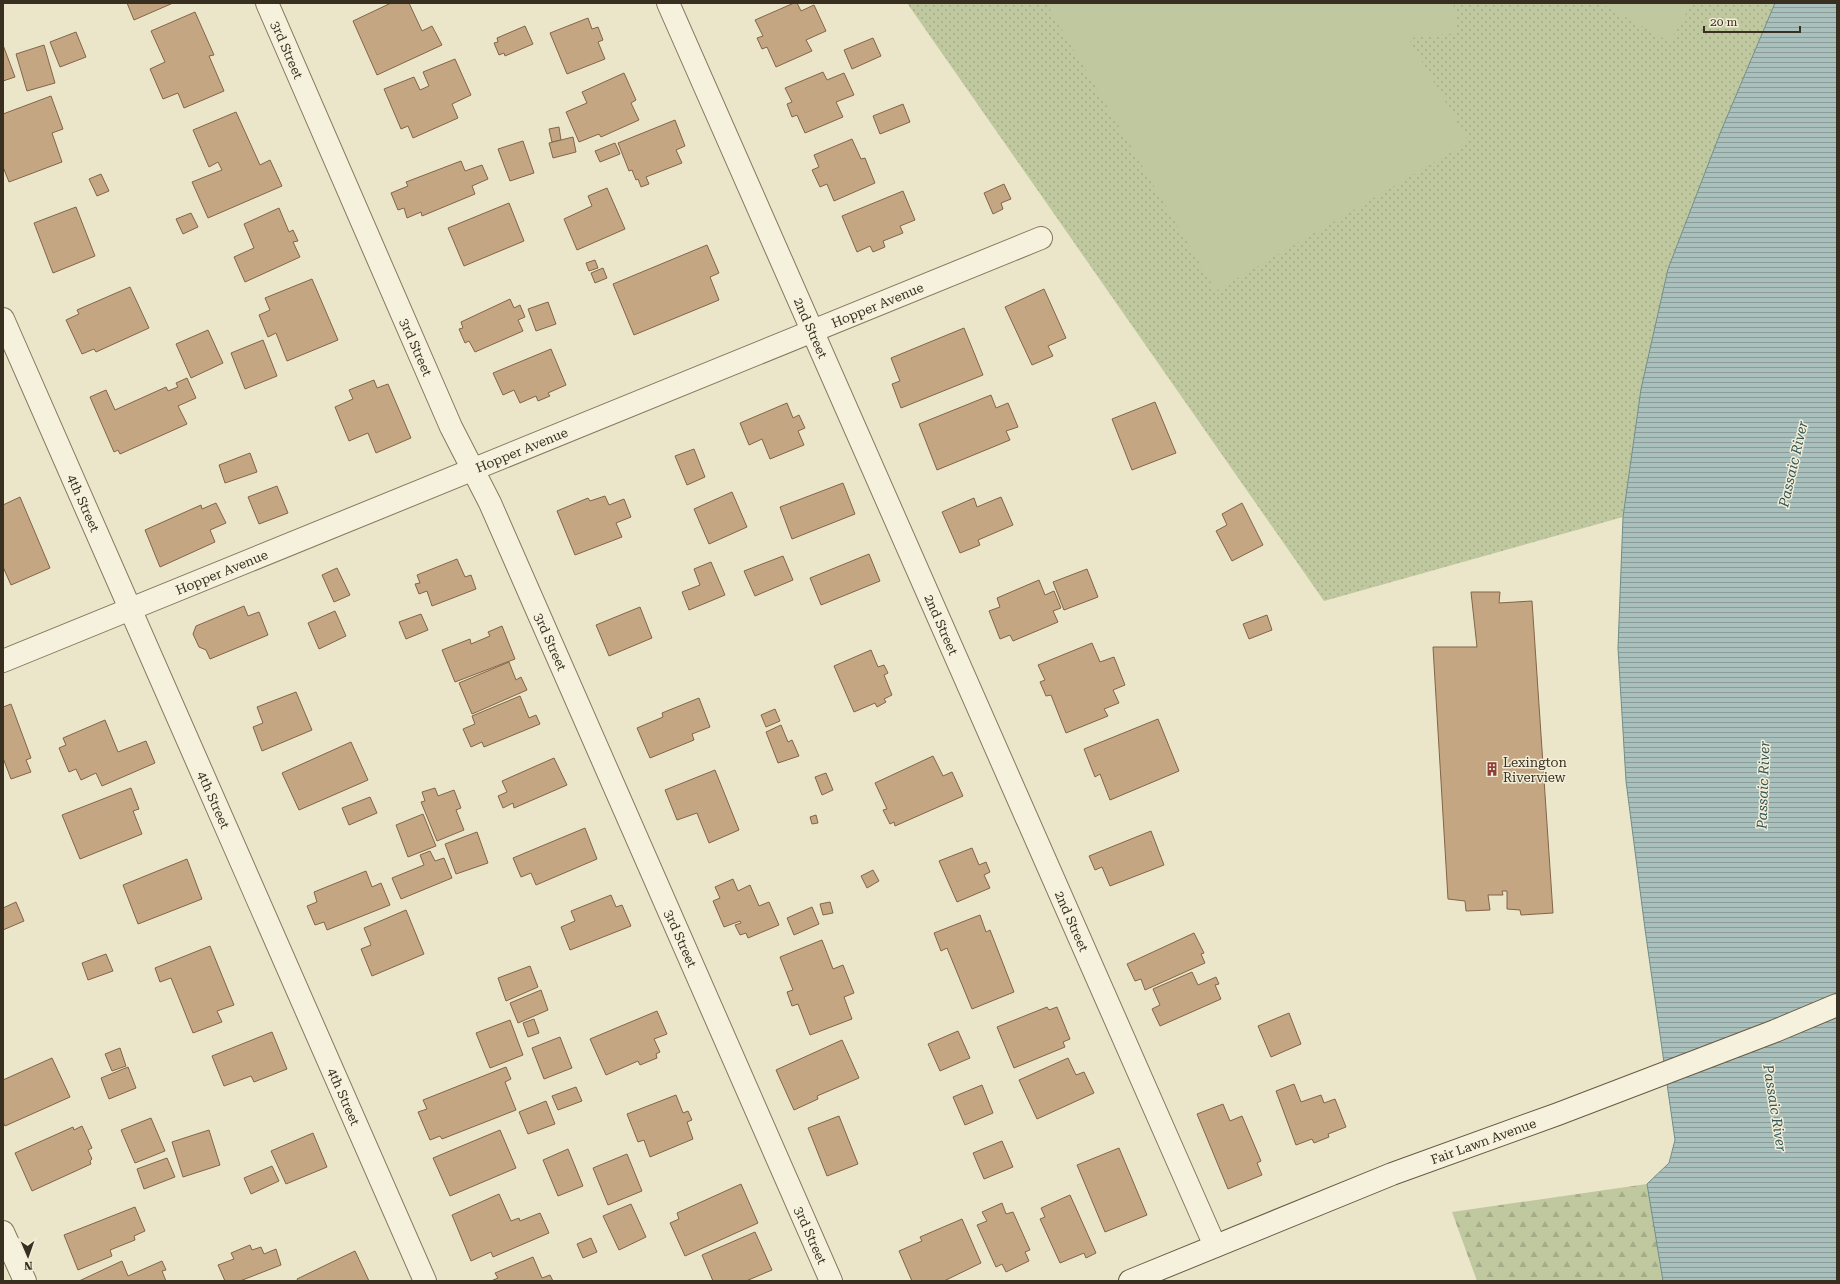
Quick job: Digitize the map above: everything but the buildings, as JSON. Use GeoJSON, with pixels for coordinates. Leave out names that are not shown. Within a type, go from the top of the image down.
{"type":"FeatureCollection","features":[{"type":"Feature","properties":{"kind":"street","name":"3rd Street"},"geometry":{"type":"LineString","coordinates":[[267,3],[451,427],[497,518],[831,1281]]}},
{"type":"Feature","properties":{"kind":"street","name":"2nd Street"},"geometry":{"type":"LineString","coordinates":[[668,3],[1215,1246]]}},
{"type":"Feature","properties":{"kind":"street","name":"Hopper Avenue"},"geometry":{"type":"LineString","coordinates":[[3,661],[812,330],[1041,238]]}},
{"type":"Feature","properties":{"kind":"street","name":"4th Street"},"geometry":{"type":"LineString","coordinates":[[3,319],[425,1281]]}},
{"type":"Feature","properties":{"kind":"street","name":"Fair Lawn Avenue"},"geometry":{"type":"LineString","coordinates":[[1130,1281],[1392,1174],[1558,1114],[1775,1031],[1837,1005]]}},
{"type":"Feature","properties":{"kind":"street"},"geometry":{"type":"LineString","coordinates":[[3,1232],[24,1281]]}},
{"type":"Feature","properties":{"kind":"green space"},"geometry":{"type":"Polygon","coordinates":[[[907,3],[1775,3],[1721,131],[1668,269],[1641,389],[1623,517],[1324,601],[907,3]]]}},
{"type":"Feature","properties":{"kind":"green space"},"geometry":{"type":"Polygon","coordinates":[[[1046,3],[1453,3],[1458,33],[1408,38],[1469,142],[1216,291],[1046,3]]]}},
{"type":"Feature","properties":{"kind":"green space"},"geometry":{"type":"Polygon","coordinates":[[[1600,3],[1692,3],[1670,42],[1600,3]]]}},
{"type":"Feature","properties":{"kind":"green space"},"geometry":{"type":"Polygon","coordinates":[[[1647,1184],[1663,1281],[1477,1281],[1452,1212],[1647,1184]]]}},
{"type":"Feature","properties":{"kind":"water","name":"Passaic River"},"geometry":{"type":"Polygon","coordinates":[[[1775,3],[1837,3],[1837,1281],[1663,1281],[1647,1184],[1669,1163],[1675,1140],[1626,781],[1618,648],[1623,517],[1641,389],[1668,269],[1721,131],[1775,3]]]}},
{"type":"Feature","properties":{"kind":"place","name":"Lexington Riverview"},"geometry":{"type":"Point","coordinates":[1492,769]}}]}
